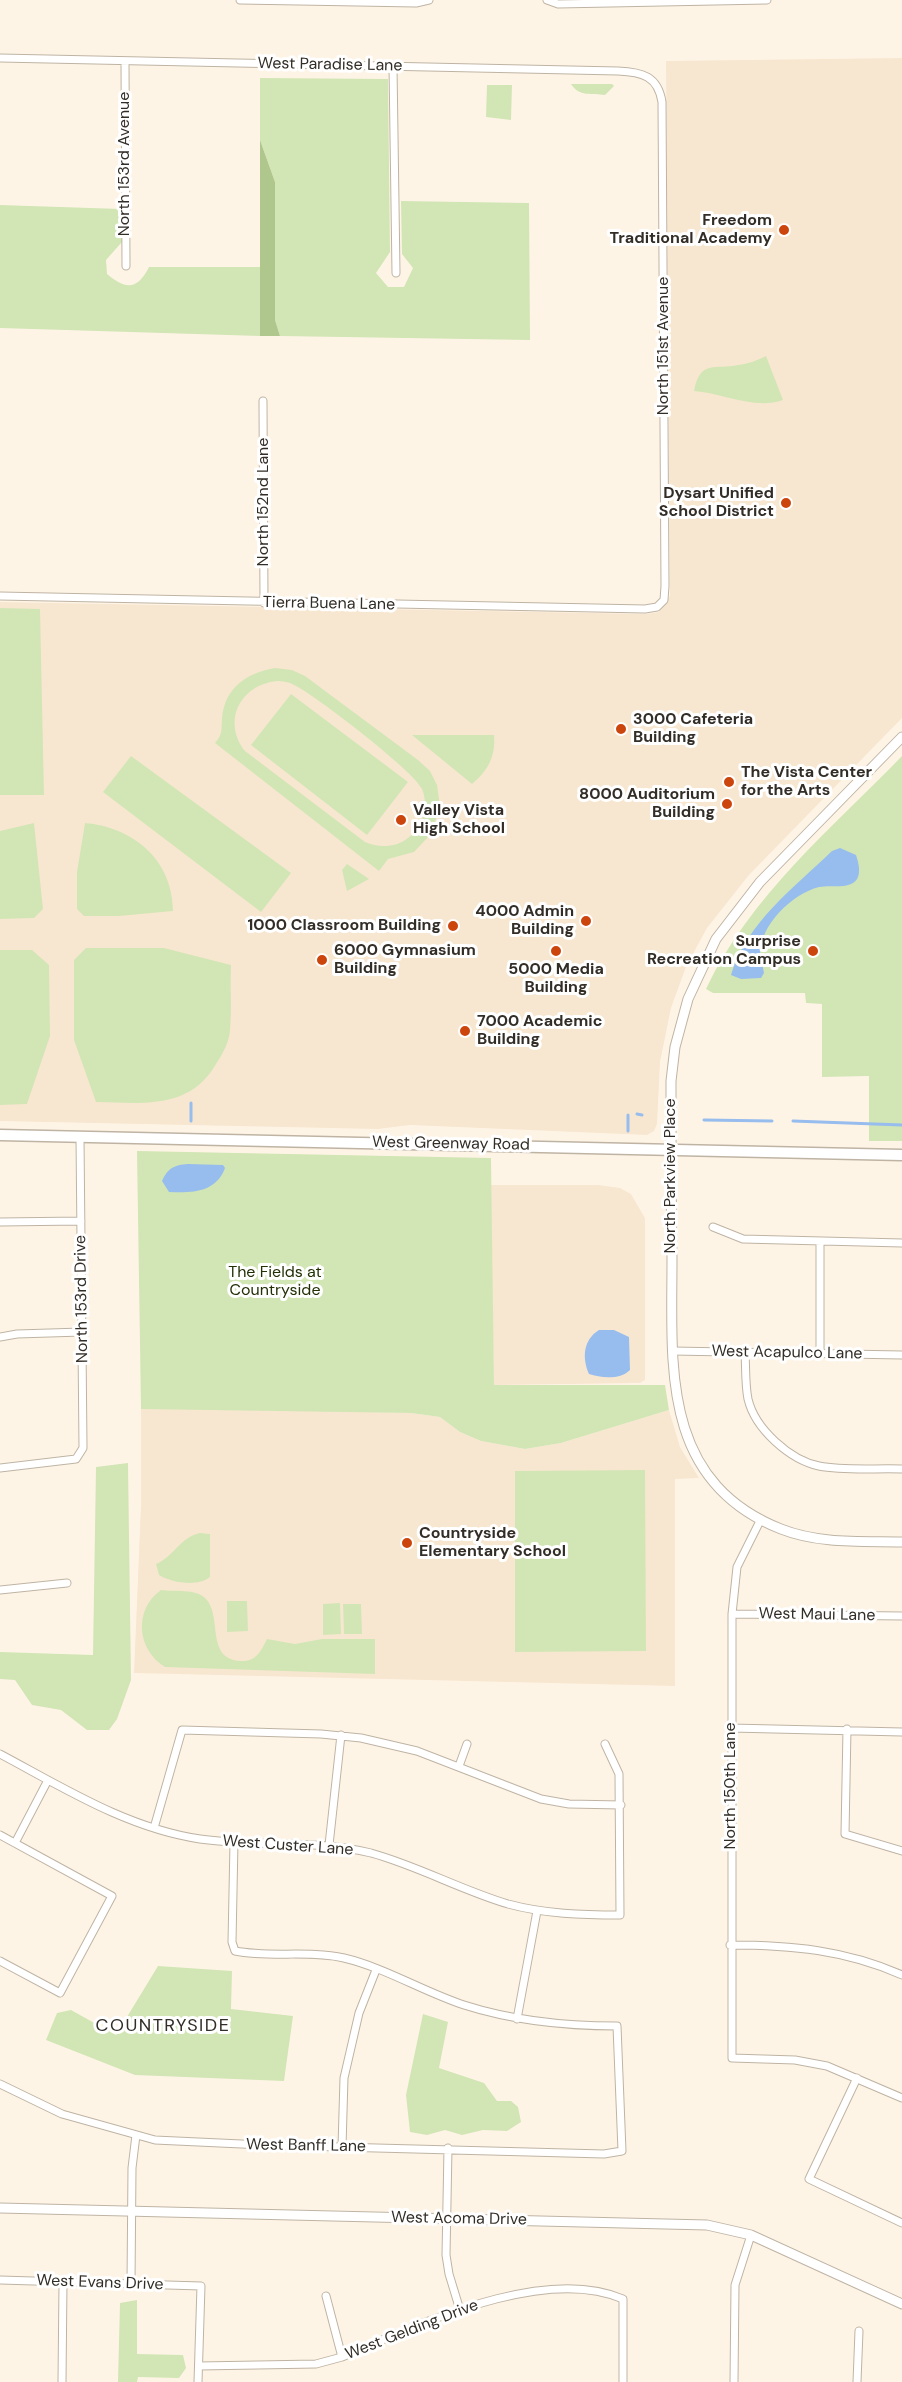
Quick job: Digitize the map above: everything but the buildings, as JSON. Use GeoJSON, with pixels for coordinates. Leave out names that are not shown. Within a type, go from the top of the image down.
{"type":"FeatureCollection","features":[{"type":"Feature","properties":{"kind":"main road","name":"West Greenway Road"},"geometry":{"type":"LineString","coordinates":[[0,1135],[902,1155]]}},
{"type":"Feature","properties":{"kind":"street"},"geometry":{"type":"LineString","coordinates":[[240,0],[416,3],[429,0]]}},
{"type":"Feature","properties":{"kind":"street"},"geometry":{"type":"LineString","coordinates":[[548,1],[558,4],[767,0]]}},
{"type":"Feature","properties":{"kind":"street","name":"West Paradise Lane"},"geometry":{"type":"LineString","coordinates":[[0,58],[629,71],[649,75],[657,83]]}},
{"type":"Feature","properties":{"kind":"street","name":"North 153rd Avenue"},"geometry":{"type":"LineString","coordinates":[[124,61],[126,266]]}},
{"type":"Feature","properties":{"kind":"street"},"geometry":{"type":"LineString","coordinates":[[393,66],[396,273]]}},
{"type":"Feature","properties":{"kind":"street","name":"North 151st Avenue"},"geometry":{"type":"LineString","coordinates":[[657,83],[662,102],[665,586],[664,600],[657,607]]}},
{"type":"Feature","properties":{"kind":"street","name":"North 152nd Lane"},"geometry":{"type":"LineString","coordinates":[[263,401],[264,603]]}},
{"type":"Feature","properties":{"kind":"street","name":"Tierra Buena Lane"},"geometry":{"type":"LineString","coordinates":[[0,596],[264,603],[623,609],[657,607]]}},
{"type":"Feature","properties":{"kind":"street","name":"North Parkview Place"},"geometry":{"type":"LineString","coordinates":[[902,737],[760,882],[715,941],[688,999],[675,1047],[671,1081],[672,1351],[675,1397],[691,1447],[717,1485],[761,1520],[780,1529],[821,1540],[902,1542]]}},
{"type":"Feature","properties":{"kind":"street","name":"North 153rd Drive"},"geometry":{"type":"LineString","coordinates":[[0,1468],[76,1459],[83,1448],[80,1137]]}},
{"type":"Feature","properties":{"kind":"street"},"geometry":{"type":"LineString","coordinates":[[0,1222],[81,1221]]}},
{"type":"Feature","properties":{"kind":"street"},"geometry":{"type":"LineString","coordinates":[[713,1227],[743,1239],[902,1243]]}},
{"type":"Feature","properties":{"kind":"street"},"geometry":{"type":"LineString","coordinates":[[820,1241],[820,1354]]}},
{"type":"Feature","properties":{"kind":"street"},"geometry":{"type":"LineString","coordinates":[[0,1337],[18,1334],[82,1332]]}},
{"type":"Feature","properties":{"kind":"street","name":"West Acapulco Lane"},"geometry":{"type":"LineString","coordinates":[[672,1351],[902,1355]]}},
{"type":"Feature","properties":{"kind":"street"},"geometry":{"type":"LineString","coordinates":[[745,1353],[748,1400],[759,1422],[776,1441],[795,1456],[819,1466],[902,1469]]}},
{"type":"Feature","properties":{"kind":"street","name":"North 150th Lane"},"geometry":{"type":"LineString","coordinates":[[761,1520],[737,1568],[732,1614],[730,1945],[732,2058],[795,2060],[827,2066],[857,2078]]}},
{"type":"Feature","properties":{"kind":"street"},"geometry":{"type":"LineString","coordinates":[[0,1590],[67,1583]]}},
{"type":"Feature","properties":{"kind":"street","name":"West Maui Lane"},"geometry":{"type":"LineString","coordinates":[[732,1614],[902,1616]]}},
{"type":"Feature","properties":{"kind":"street"},"geometry":{"type":"LineString","coordinates":[[731,1728],[902,1732]]}},
{"type":"Feature","properties":{"kind":"street"},"geometry":{"type":"LineString","coordinates":[[154,1828],[182,1730],[341,1735],[417,1751],[541,1798],[569,1804],[621,1805],[619,1774],[605,1744]]}},
{"type":"Feature","properties":{"kind":"street"},"geometry":{"type":"LineString","coordinates":[[847,1730],[846,1834],[902,1851]]}},
{"type":"Feature","properties":{"kind":"street"},"geometry":{"type":"LineString","coordinates":[[329,1845],[341,1735]]}},
{"type":"Feature","properties":{"kind":"street"},"geometry":{"type":"LineString","coordinates":[[459,1766],[467,1744]]}},
{"type":"Feature","properties":{"kind":"street","name":"West Custer Lane"},"geometry":{"type":"LineString","coordinates":[[0,1754],[129,1821],[198,1839],[329,1845],[387,1858],[504,1903],[537,1911],[571,1915],[620,1915],[621,1805]]}},
{"type":"Feature","properties":{"kind":"street"},"geometry":{"type":"LineString","coordinates":[[15,1842],[48,1780]]}},
{"type":"Feature","properties":{"kind":"street"},"geometry":{"type":"LineString","coordinates":[[0,1834],[112,1896],[60,1994],[0,1961]]}},
{"type":"Feature","properties":{"kind":"street"},"geometry":{"type":"LineString","coordinates":[[234,1842],[232,1942],[235,1951],[307,1952],[346,1959],[462,2004],[517,2019],[537,1911]]}},
{"type":"Feature","properties":{"kind":"street"},"geometry":{"type":"LineString","coordinates":[[730,1945],[786,1945],[832,1952],[877,1964],[902,1976]]}},
{"type":"Feature","properties":{"kind":"street"},"geometry":{"type":"LineString","coordinates":[[342,2147],[344,2078],[359,2013],[376,1970]]}},
{"type":"Feature","properties":{"kind":"street","name":"West Banff Lane"},"geometry":{"type":"LineString","coordinates":[[0,2084],[62,2114],[136,2135],[177,2141],[604,2154],[622,2151],[617,2026],[575,2026],[517,2019]]}},
{"type":"Feature","properties":{"kind":"street"},"geometry":{"type":"LineString","coordinates":[[902,2098],[857,2078],[809,2179],[902,2223]]}},
{"type":"Feature","properties":{"kind":"street"},"geometry":{"type":"LineString","coordinates":[[132,2283],[132,2168],[136,2135]]}},
{"type":"Feature","properties":{"kind":"street"},"geometry":{"type":"LineString","coordinates":[[448,2148],[447,2265],[460,2310]]}},
{"type":"Feature","properties":{"kind":"street","name":"West Acoma Drive"},"geometry":{"type":"LineString","coordinates":[[0,2208],[688,2223],[720,2226],[751,2235],[902,2304]]}},
{"type":"Feature","properties":{"kind":"street"},"geometry":{"type":"LineString","coordinates":[[734,2382],[735,2285],[751,2235]]}},
{"type":"Feature","properties":{"kind":"street","name":"West Evans Drive"},"geometry":{"type":"LineString","coordinates":[[0,2280],[201,2286],[199,2366]]}},
{"type":"Feature","properties":{"kind":"street"},"geometry":{"type":"LineString","coordinates":[[62,2382],[63,2282]]}},
{"type":"Feature","properties":{"kind":"street","name":"West Gelding Drive"},"geometry":{"type":"LineString","coordinates":[[199,2366],[316,2364],[342,2357],[496,2298],[529,2292],[607,2292],[623,2299],[623,2382]]}},
{"type":"Feature","properties":{"kind":"street"},"geometry":{"type":"LineString","coordinates":[[326,2296],[342,2357]]}},
{"type":"Feature","properties":{"kind":"street"},"geometry":{"type":"LineString","coordinates":[[857,2382],[859,2331]]}},
{"type":"Feature","properties":{"kind":"street"},"geometry":{"type":"LineString","coordinates":[[198,2382],[199,2366]]}},
{"type":"Feature","properties":{"kind":"shaded area","name":"Valley Vista High School"},"geometry":{"type":"Polygon","coordinates":[[[902,58],[902,718],[749,875],[707,928],[686,967],[671,1008],[660,1062],[657,1124],[654,1131],[647,1135],[410,1125],[378,1129],[0,1121],[0,602],[646,614],[659,612],[670,596],[666,61],[902,58]]]}},
{"type":"Feature","properties":{"kind":"shaded area"},"geometry":{"type":"Polygon","coordinates":[[[490,1185],[599,1185],[620,1188],[631,1194],[645,1218],[645,1380],[640,1383],[494,1385],[490,1185]]]}},
{"type":"Feature","properties":{"kind":"shaded area","name":"Countryside Elementary School"},"geometry":{"type":"Polygon","coordinates":[[[197,1408],[411,1413],[440,1417],[460,1432],[481,1441],[525,1449],[561,1443],[669,1410],[680,1447],[699,1478],[675,1479],[675,1686],[134,1673],[141,1505],[141,1409],[197,1408]]]}},
{"type":"Feature","properties":{"kind":"green space"},"geometry":{"type":"Polygon","coordinates":[[[260,78],[388,79],[390,252],[376,273],[388,287],[404,287],[413,268],[402,254],[401,201],[529,203],[530,340],[280,336],[275,320],[275,182],[260,140],[260,78]]]}},
{"type":"Feature","properties":{"kind":"green space"},"geometry":{"type":"Polygon","coordinates":[[[571,84],[612,84],[614,86],[605,95],[582,93],[571,84]]]}},
{"type":"Feature","properties":{"kind":"green space"},"geometry":{"type":"Polygon","coordinates":[[[487,85],[512,85],[511,120],[486,117],[487,85]]]}},
{"type":"Feature","properties":{"kind":"green space"},"geometry":{"type":"Polygon","coordinates":[[[260,140],[275,182],[275,320],[280,336],[260,336],[260,140]]]}},
{"type":"Feature","properties":{"kind":"green space"},"geometry":{"type":"Polygon","coordinates":[[[0,205],[121,209],[122,242],[106,260],[107,274],[125,285],[135,284],[149,267],[260,267],[260,336],[0,328],[0,205]]]}},
{"type":"Feature","properties":{"kind":"green space"},"geometry":{"type":"Polygon","coordinates":[[[766,356],[783,400],[772,403],[750,402],[694,391],[700,374],[704,370],[745,364],[766,356]]]}},
{"type":"Feature","properties":{"kind":"green space"},"geometry":{"type":"Polygon","coordinates":[[[0,608],[40,609],[44,795],[0,795],[0,608]]]}},
{"type":"Feature","properties":{"kind":"green space"},"geometry":{"type":"Polygon","coordinates":[[[275,668],[292,670],[305,676],[430,771],[437,785],[440,806],[431,834],[414,852],[388,859],[379,871],[215,743],[220,734],[224,707],[233,690],[247,678],[275,668]],[[277,681],[253,689],[239,706],[235,717],[235,728],[238,740],[245,751],[365,842],[387,846],[398,844],[408,838],[418,828],[425,809],[422,789],[415,780],[363,734],[305,691],[292,684],[277,681]]]}},
{"type":"Feature","properties":{"kind":"green space"},"geometry":{"type":"Polygon","coordinates":[[[291,694],[408,782],[367,835],[251,745],[291,694]]]}},
{"type":"Feature","properties":{"kind":"green space"},"geometry":{"type":"Polygon","coordinates":[[[412,735],[494,735],[494,750],[487,768],[472,784],[412,735]]]}},
{"type":"Feature","properties":{"kind":"green space"},"geometry":{"type":"Polygon","coordinates":[[[131,756],[291,873],[261,912],[103,792],[131,756]]]}},
{"type":"Feature","properties":{"kind":"green space","name":"Surprise Recreation Campus"},"geometry":{"type":"Polygon","coordinates":[[[902,756],[902,1141],[869,1141],[869,1076],[822,1077],[822,1004],[806,1003],[805,993],[713,993],[706,989],[724,955],[769,894],[820,837],[902,756]]]}},
{"type":"Feature","properties":{"kind":"green space"},"geometry":{"type":"Polygon","coordinates":[[[34,823],[43,909],[34,918],[0,919],[0,831],[34,823]]]}},
{"type":"Feature","properties":{"kind":"green space"},"geometry":{"type":"Polygon","coordinates":[[[85,823],[119,831],[147,849],[166,876],[173,911],[119,916],[84,916],[77,909],[77,872],[85,823]]]}},
{"type":"Feature","properties":{"kind":"green space"},"geometry":{"type":"Polygon","coordinates":[[[347,864],[369,879],[347,891],[342,870],[347,864]]]}},
{"type":"Feature","properties":{"kind":"green space"},"geometry":{"type":"Polygon","coordinates":[[[86,948],[164,948],[231,965],[231,1022],[228,1039],[216,1064],[205,1079],[193,1089],[179,1097],[164,1101],[96,1102],[74,1040],[74,960],[86,948]]]}},
{"type":"Feature","properties":{"kind":"green space"},"geometry":{"type":"Polygon","coordinates":[[[0,950],[32,950],[49,965],[50,1036],[27,1104],[0,1105],[0,950]]]}},
{"type":"Feature","properties":{"kind":"green space","name":"The Fields at Countryside"},"geometry":{"type":"Polygon","coordinates":[[[137,1151],[491,1158],[494,1385],[665,1385],[669,1410],[561,1443],[525,1449],[481,1441],[460,1432],[440,1417],[411,1413],[141,1409],[137,1151]]]}},
{"type":"Feature","properties":{"kind":"green space"},"geometry":{"type":"Polygon","coordinates":[[[128,1463],[131,1680],[117,1719],[109,1730],[87,1730],[61,1710],[32,1705],[15,1680],[0,1679],[0,1652],[93,1655],[96,1467],[128,1463]]]}},
{"type":"Feature","properties":{"kind":"green space"},"geometry":{"type":"Polygon","coordinates":[[[645,1470],[646,1651],[515,1652],[515,1471],[645,1470]]]}},
{"type":"Feature","properties":{"kind":"green space"},"geometry":{"type":"Polygon","coordinates":[[[200,1533],[210,1534],[210,1577],[199,1582],[185,1583],[159,1575],[156,1564],[163,1561],[187,1538],[200,1533]]]}},
{"type":"Feature","properties":{"kind":"green space"},"geometry":{"type":"Polygon","coordinates":[[[161,1590],[197,1593],[206,1599],[214,1616],[219,1646],[230,1659],[251,1660],[267,1639],[295,1644],[322,1639],[375,1639],[375,1674],[165,1667],[149,1651],[142,1630],[146,1608],[161,1590]]]}},
{"type":"Feature","properties":{"kind":"green space"},"geometry":{"type":"Polygon","coordinates":[[[227,1601],[247,1601],[248,1631],[227,1632],[227,1601]]]}},
{"type":"Feature","properties":{"kind":"green space"},"geometry":{"type":"Polygon","coordinates":[[[340,1603],[341,1634],[323,1635],[323,1604],[340,1603]]]}},
{"type":"Feature","properties":{"kind":"green space"},"geometry":{"type":"Polygon","coordinates":[[[343,1604],[361,1604],[362,1634],[344,1634],[343,1604]]]}},
{"type":"Feature","properties":{"kind":"green space"},"geometry":{"type":"Polygon","coordinates":[[[158,1966],[232,1971],[231,2009],[293,2016],[284,2081],[135,2075],[46,2040],[57,2013],[71,2010],[116,2035],[158,1966]]]}},
{"type":"Feature","properties":{"kind":"green space"},"geometry":{"type":"Polygon","coordinates":[[[423,2014],[448,2022],[439,2068],[484,2083],[497,2101],[511,2101],[518,2107],[521,2122],[507,2131],[483,2130],[462,2135],[445,2130],[427,2135],[410,2132],[406,2095],[423,2014]]]}},
{"type":"Feature","properties":{"kind":"green space"},"geometry":{"type":"Polygon","coordinates":[[[137,2300],[137,2354],[183,2355],[186,2368],[179,2378],[138,2377],[137,2382],[118,2382],[120,2303],[137,2300]]]}},
{"type":"Feature","properties":{"kind":"water"},"geometry":{"type":"Polygon","coordinates":[[[840,848],[856,855],[859,875],[855,882],[844,886],[819,887],[798,896],[779,912],[765,932],[760,954],[764,973],[761,978],[741,979],[731,975],[738,956],[760,922],[832,851],[840,848]]]}},
{"type":"Feature","properties":{"kind":"water"},"geometry":{"type":"Polygon","coordinates":[[[223,1165],[225,1168],[216,1182],[202,1190],[169,1192],[162,1181],[169,1170],[175,1166],[223,1165]]]}},
{"type":"Feature","properties":{"kind":"water"},"geometry":{"type":"Polygon","coordinates":[[[599,1330],[614,1330],[629,1337],[630,1370],[626,1373],[610,1377],[589,1374],[585,1362],[585,1350],[590,1339],[599,1330]]]}},
{"type":"Feature","properties":{"kind":"waterway"},"geometry":{"type":"LineString","coordinates":[[191,1103],[191,1121]]}},
{"type":"Feature","properties":{"kind":"waterway"},"geometry":{"type":"LineString","coordinates":[[637,1114],[642,1115]]}},
{"type":"Feature","properties":{"kind":"waterway"},"geometry":{"type":"LineString","coordinates":[[628,1115],[628,1131]]}},
{"type":"Feature","properties":{"kind":"waterway"},"geometry":{"type":"LineString","coordinates":[[704,1120],[772,1121]]}},
{"type":"Feature","properties":{"kind":"waterway"},"geometry":{"type":"LineString","coordinates":[[793,1121],[902,1125]]}},
{"type":"Feature","properties":{"kind":"place","name":"Freedom Traditional Academy"},"geometry":{"type":"Point","coordinates":[784,230]}},
{"type":"Feature","properties":{"kind":"place","name":"Dysart Unified School District"},"geometry":{"type":"Point","coordinates":[786,503]}},
{"type":"Feature","properties":{"kind":"place","name":"3000 Cafeteria Building"},"geometry":{"type":"Point","coordinates":[621,729]}},
{"type":"Feature","properties":{"kind":"place","name":"The Vista Center for the Arts"},"geometry":{"type":"Point","coordinates":[729,782]}},
{"type":"Feature","properties":{"kind":"place","name":"8000 Auditorium Building"},"geometry":{"type":"Point","coordinates":[727,804]}},
{"type":"Feature","properties":{"kind":"place","name":"Valley Vista High School"},"geometry":{"type":"Point","coordinates":[401,820]}},
{"type":"Feature","properties":{"kind":"place","name":"4000 Admin Building"},"geometry":{"type":"Point","coordinates":[586,921]}},
{"type":"Feature","properties":{"kind":"place","name":"1000 Classroom Building"},"geometry":{"type":"Point","coordinates":[453,926]}},
{"type":"Feature","properties":{"kind":"place","name":"5000 Media Building"},"geometry":{"type":"Point","coordinates":[556,951]}},
{"type":"Feature","properties":{"kind":"place","name":"Surprise Recreation Campus"},"geometry":{"type":"Point","coordinates":[813,951]}},
{"type":"Feature","properties":{"kind":"place","name":"6000 Gymnasium Building"},"geometry":{"type":"Point","coordinates":[322,960]}},
{"type":"Feature","properties":{"kind":"place","name":"7000 Academic Building"},"geometry":{"type":"Point","coordinates":[465,1031]}},
{"type":"Feature","properties":{"kind":"place","name":"Countryside Elementary School"},"geometry":{"type":"Point","coordinates":[407,1543]}},
{"type":"Feature","properties":{"kind":"district","name":"COUNTRYSIDE"},"geometry":{"type":"Point","coordinates":[163,2026]}}]}
